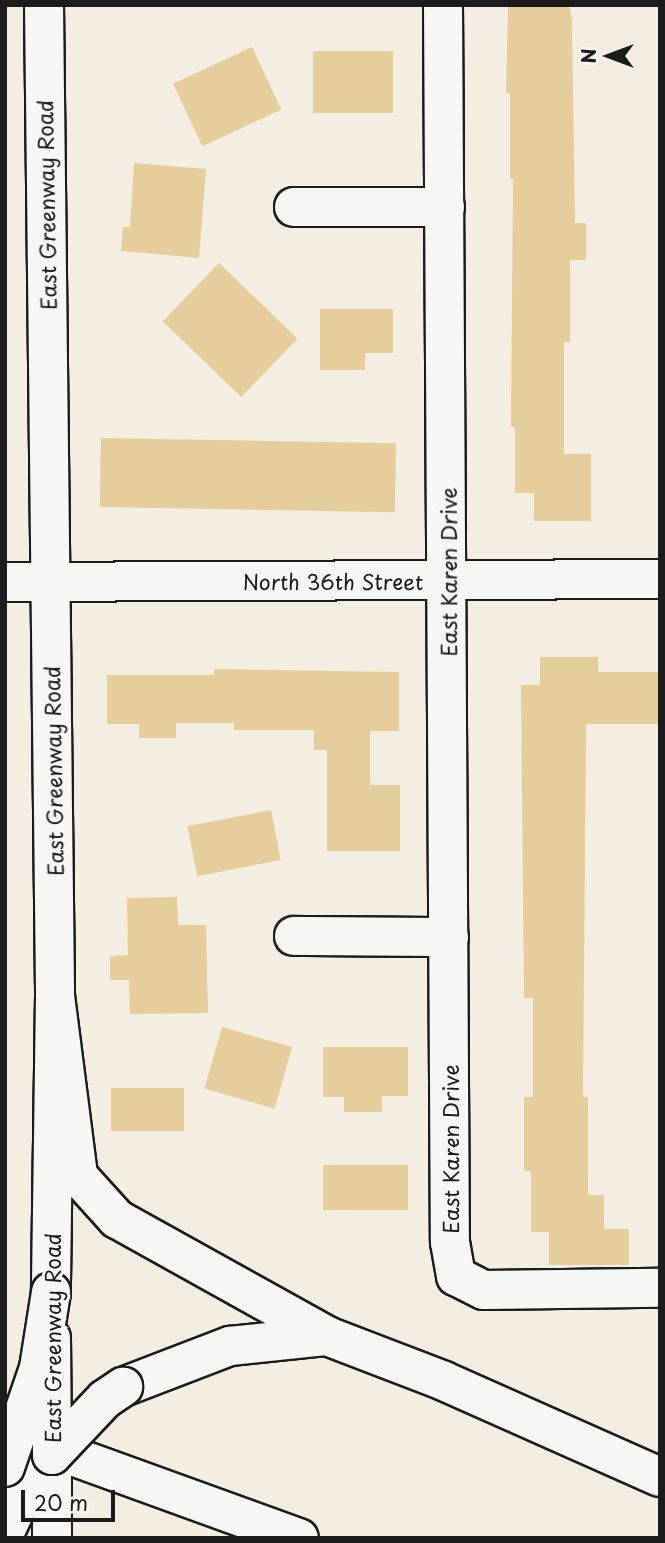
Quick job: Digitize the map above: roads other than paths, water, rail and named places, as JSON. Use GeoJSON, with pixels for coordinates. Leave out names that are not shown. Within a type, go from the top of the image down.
{"type":"FeatureCollection","features":[{"type":"Feature","properties":{"kind":"main road","name":"East Greenway Road"},"geometry":{"type":"LineString","coordinates":[[44,5],[55,996],[51,1292],[52,1538]]}},
{"type":"Feature","properties":{"kind":"main road","name":"East Karen Drive"},"geometry":{"type":"LineString","coordinates":[[443,5],[449,581],[450,1242],[456,1276],[484,1290],[660,1288]]}},
{"type":"Feature","properties":{"kind":"main road"},"geometry":{"type":"LineString","coordinates":[[294,207],[445,207]]}},
{"type":"Feature","properties":{"kind":"main road","name":"North 36th Street"},"geometry":{"type":"LineString","coordinates":[[5,582],[660,579]]}},
{"type":"Feature","properties":{"kind":"main road"},"geometry":{"type":"LineString","coordinates":[[294,936],[449,937]]}},
{"type":"Feature","properties":{"kind":"main road"},"geometry":{"type":"LineString","coordinates":[[55,996],[78,1176],[117,1219],[327,1336],[444,1381],[660,1477]]}},
{"type":"Feature","properties":{"kind":"main road"},"geometry":{"type":"LineString","coordinates":[[36,1538],[9,1492],[39,1368],[51,1292]]}},
{"type":"Feature","properties":{"kind":"main road"},"geometry":{"type":"LineString","coordinates":[[9,1492],[52,1455],[105,1399],[122,1387],[230,1346],[327,1336]]}},
{"type":"Feature","properties":{"kind":"main road"},"geometry":{"type":"LineString","coordinates":[[5,1432],[299,1538]]}}]}
